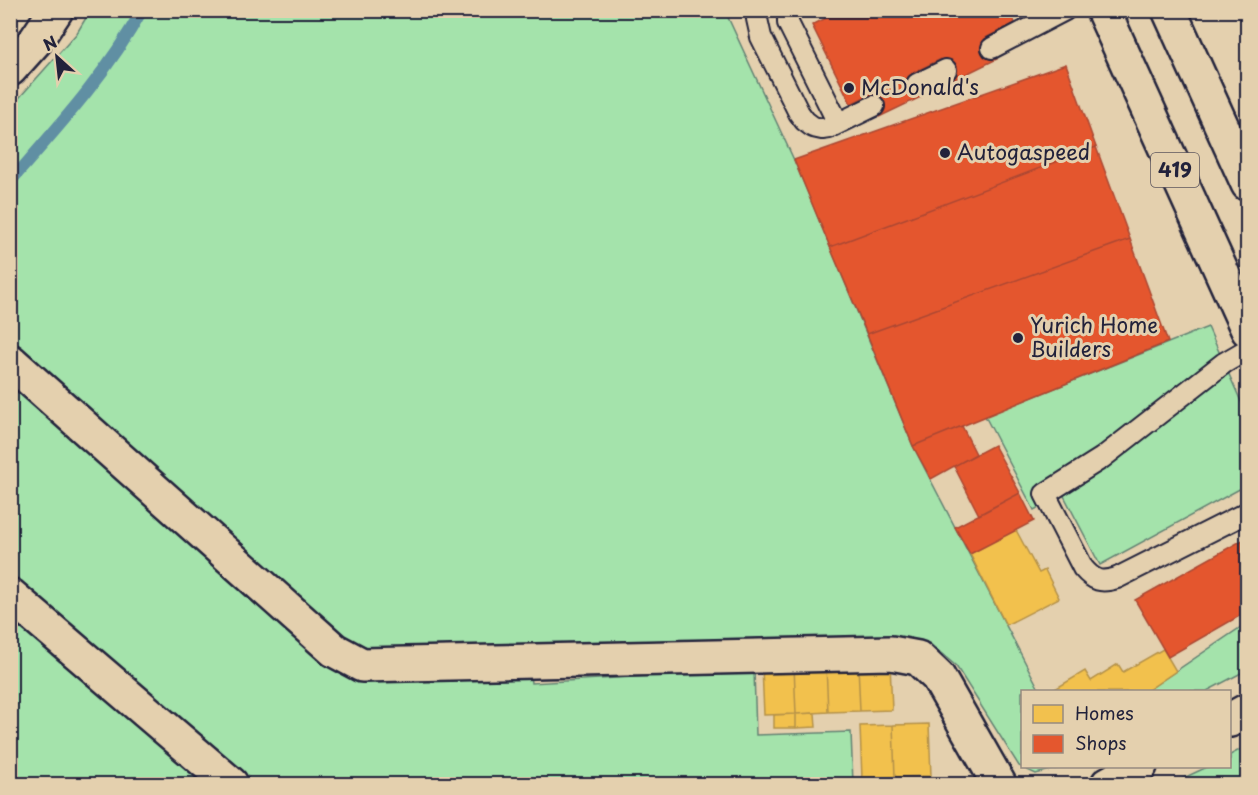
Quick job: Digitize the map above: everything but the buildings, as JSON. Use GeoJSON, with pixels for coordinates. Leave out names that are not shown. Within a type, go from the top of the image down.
{"type":"FeatureCollection","features":[{"type":"Feature","properties":{"kind":"main road"},"geometry":{"type":"LineString","coordinates":[[10,69],[36,40],[57,10]]}},
{"type":"Feature","properties":{"kind":"main road","name":"419"},"geometry":{"type":"LineString","coordinates":[[1103,10],[1248,330]]}},
{"type":"Feature","properties":{"kind":"main road","name":"419"},"geometry":{"type":"LineString","coordinates":[[1169,10],[1248,184]]}},
{"type":"Feature","properties":{"kind":"main road"},"geometry":{"type":"LineString","coordinates":[[10,361],[334,650],[362,664],[891,653],[918,658],[938,677],[999,784]]}},
{"type":"Feature","properties":{"kind":"main road"},"geometry":{"type":"LineString","coordinates":[[10,595],[231,784]]}},
{"type":"Feature","properties":{"kind":"main road"},"geometry":{"type":"LineString","coordinates":[[1231,719],[1248,710]]}},
{"type":"Feature","properties":{"kind":"main road"},"geometry":{"type":"LineString","coordinates":[[1108,784],[1136,768]]}},
{"type":"Feature","properties":{"kind":"lane"},"geometry":{"type":"LineString","coordinates":[[758,10],[757,19],[761,37],[805,121],[822,129],[874,106]]}},
{"type":"Feature","properties":{"kind":"lane"},"geometry":{"type":"LineString","coordinates":[[788,10],[788,23],[838,123]]}},
{"type":"Feature","properties":{"kind":"lane"},"geometry":{"type":"LineString","coordinates":[[992,48],[1031,19],[1065,10]]}},
{"type":"Feature","properties":{"kind":"lane"},"geometry":{"type":"LineString","coordinates":[[917,84],[946,70]]}},
{"type":"Feature","properties":{"kind":"lane"},"geometry":{"type":"LineString","coordinates":[[1248,349],[1224,363],[1102,458],[1045,494],[1083,568],[1098,582],[1117,578],[1248,512]]}},
{"type":"Feature","properties":{"kind":"green space"},"geometry":{"type":"Polygon","coordinates":[[[90,11],[725,11],[794,160],[913,446],[1039,690],[1021,690],[1021,767],[956,666],[929,643],[891,636],[527,647],[531,683],[754,670],[756,735],[851,732],[853,784],[11,784],[11,107],[77,33],[90,11]]]}},
{"type":"Feature","properties":{"kind":"green space"},"geometry":{"type":"Polygon","coordinates":[[[1208,327],[1247,415],[1247,485],[1100,565],[1063,494],[1034,510],[985,416],[1208,327]]]}},
{"type":"Feature","properties":{"kind":"green space"},"geometry":{"type":"Polygon","coordinates":[[[1247,623],[1247,670],[1209,690],[1148,690],[1247,623]]]}},
{"type":"Feature","properties":{"kind":"green space"},"geometry":{"type":"Polygon","coordinates":[[[1247,746],[1247,784],[1171,784],[1205,768],[1231,768],[1231,754],[1247,746]]]}},
{"type":"Feature","properties":{"kind":"green space"},"geometry":{"type":"Polygon","coordinates":[[[1023,768],[1057,768],[1036,774],[1023,768]]]}},
{"type":"Feature","properties":{"kind":"waterway"},"geometry":{"type":"LineString","coordinates":[[10,182],[98,78],[142,10]]}},
{"type":"Feature","properties":{"kind":"place","name":"McDonald's"},"geometry":{"type":"Point","coordinates":[849,88]}},
{"type":"Feature","properties":{"kind":"place","name":"Autogaspeed"},"geometry":{"type":"Point","coordinates":[945,153]}},
{"type":"Feature","properties":{"kind":"place","name":"Yurich Home Builders"},"geometry":{"type":"Point","coordinates":[1018,338]}}]}
